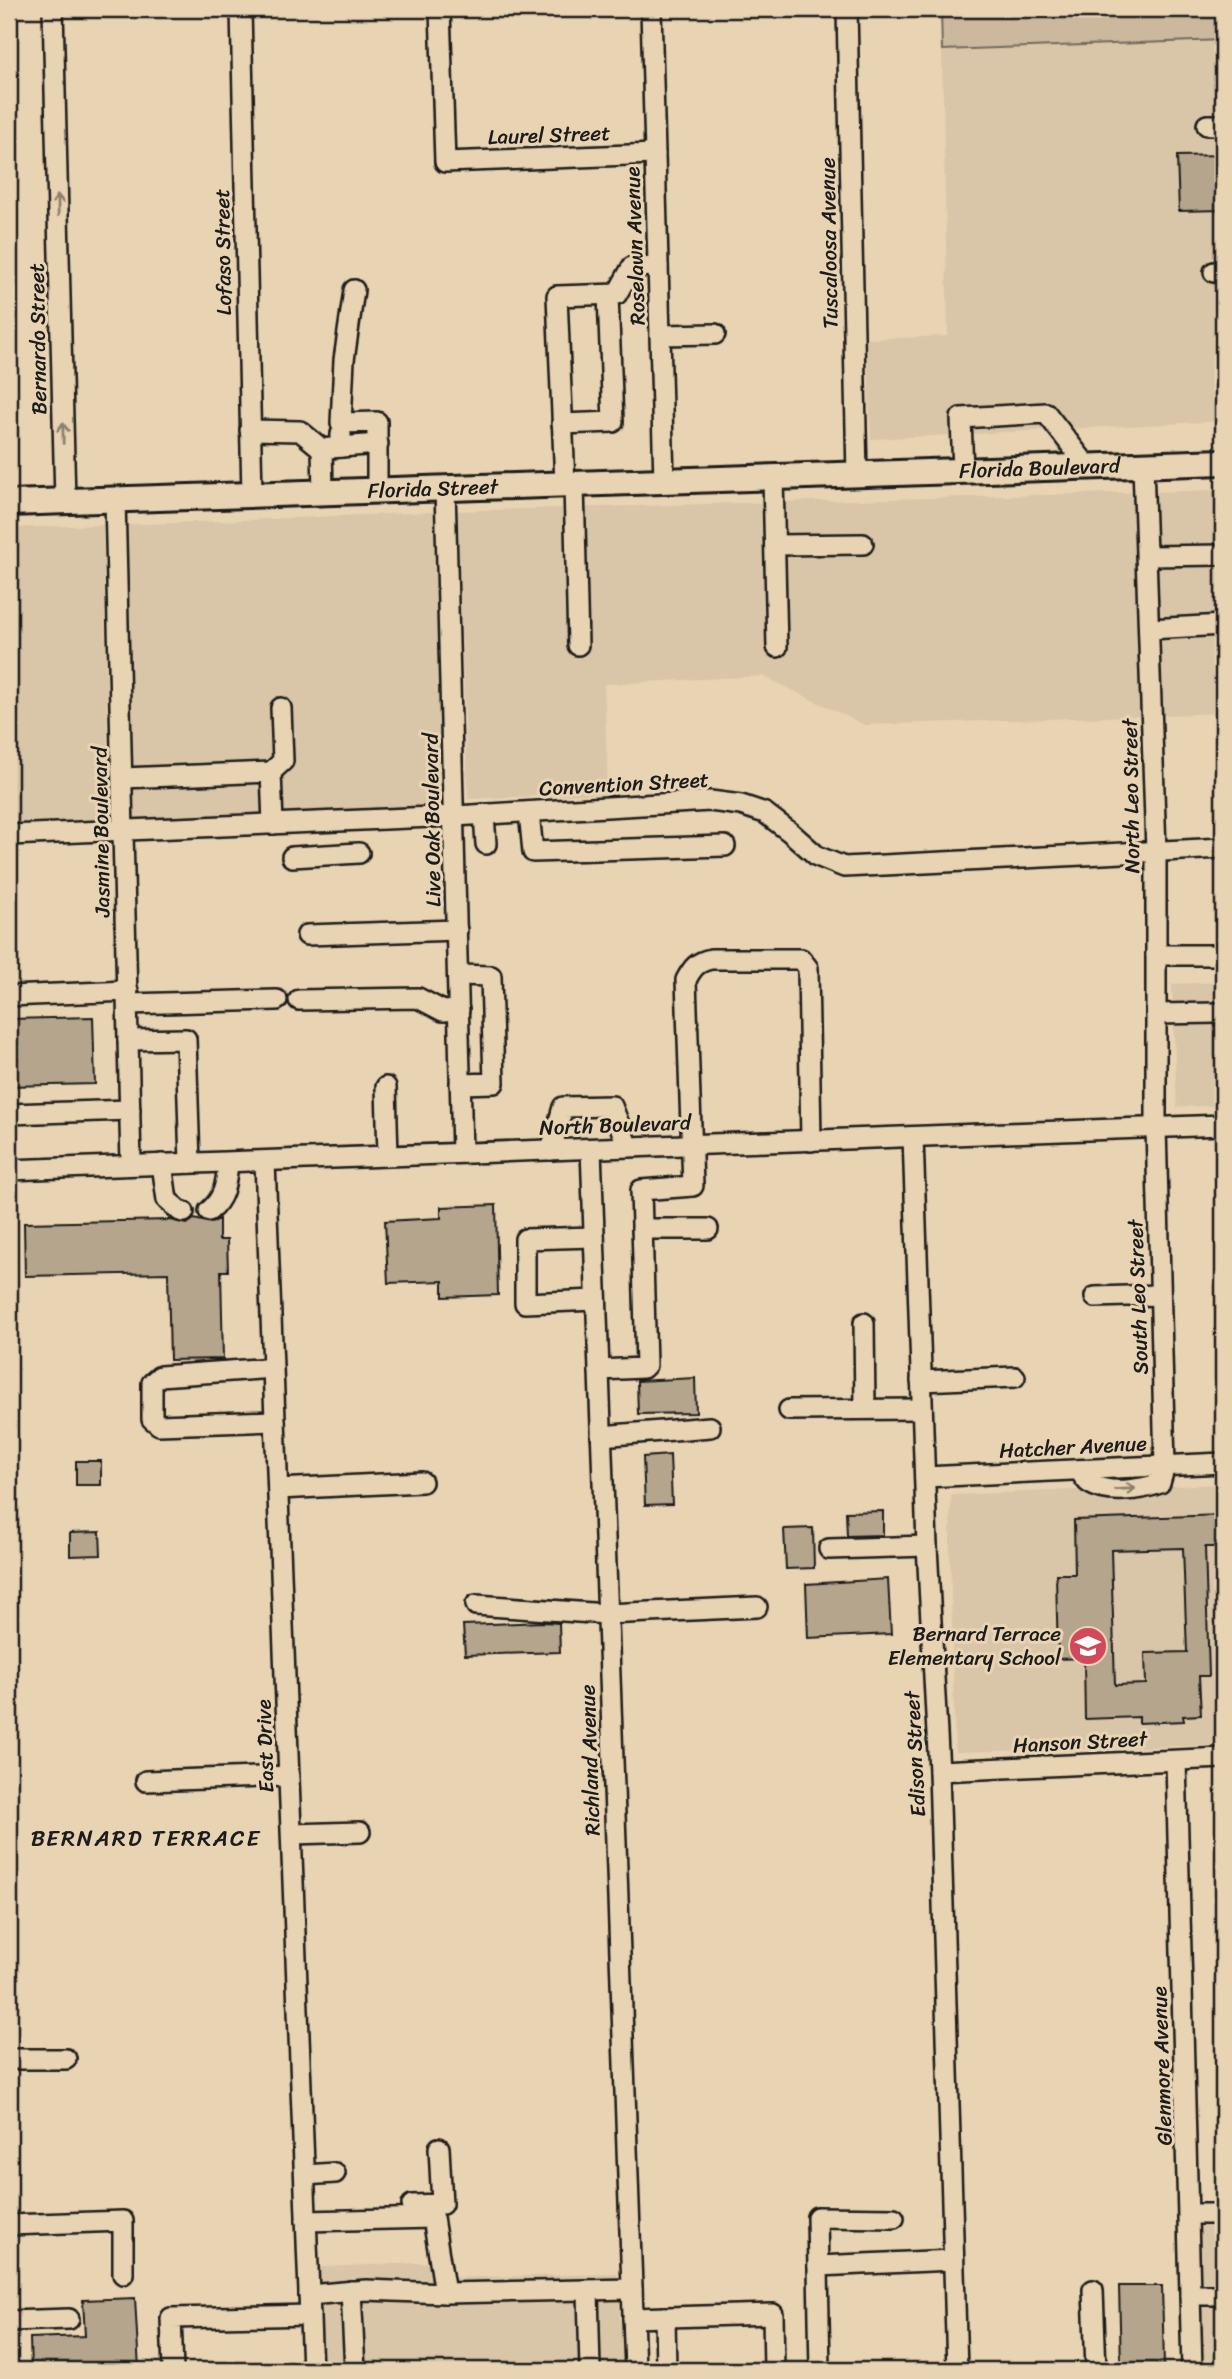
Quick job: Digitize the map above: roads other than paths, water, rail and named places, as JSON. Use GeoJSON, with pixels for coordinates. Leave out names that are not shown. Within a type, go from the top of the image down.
{"type":"FeatureCollection","features":[{"type":"Feature","properties":{"kind":"main road","name":"Florida Boulevard"},"geometry":{"type":"LineString","coordinates":[[857,476],[1223,462]]}},
{"type":"Feature","properties":{"kind":"main road","name":"Florida Street"},"geometry":{"type":"LineString","coordinates":[[9,503],[445,487],[857,476]]}},
{"type":"Feature","properties":{"kind":"street","name":"Bernardo Street"},"geometry":{"type":"LineString","coordinates":[[53,9],[65,501]]}},
{"type":"Feature","properties":{"kind":"street","name":"Lofaso Street"},"geometry":{"type":"LineString","coordinates":[[240,9],[252,494]]}},
{"type":"Feature","properties":{"kind":"street","name":"Laurel Street"},"geometry":{"type":"LineString","coordinates":[[440,9],[444,162],[655,154]]}},
{"type":"Feature","properties":{"kind":"street","name":"Roselawn Avenue"},"geometry":{"type":"LineString","coordinates":[[651,9],[664,481]]}},
{"type":"Feature","properties":{"kind":"street","name":"Tuscaloosa Avenue"},"geometry":{"type":"LineString","coordinates":[[846,9],[857,476]]}},
{"type":"Feature","properties":{"kind":"street"},"geometry":{"type":"LineString","coordinates":[[578,645],[570,484],[562,424],[557,296],[617,294],[632,267],[658,266]]}},
{"type":"Feature","properties":{"kind":"street"},"geometry":{"type":"LineString","coordinates":[[323,491],[332,448],[341,423],[344,360],[354,290]]}},
{"type":"Feature","properties":{"kind":"street"},"geometry":{"type":"LineString","coordinates":[[562,424],[613,422],[608,295]]}},
{"type":"Feature","properties":{"kind":"street"},"geometry":{"type":"LineString","coordinates":[[660,335],[715,334]]}},
{"type":"Feature","properties":{"kind":"street"},"geometry":{"type":"LineString","coordinates":[[963,472],[961,418],[1046,412],[1087,467]]}},
{"type":"Feature","properties":{"kind":"street"},"geometry":{"type":"LineString","coordinates":[[341,423],[377,422],[377,490]]}},
{"type":"Feature","properties":{"kind":"street"},"geometry":{"type":"LineString","coordinates":[[250,430],[300,431],[332,448],[378,444]]}},
{"type":"Feature","properties":{"kind":"street","name":"North Leo Street"},"geometry":{"type":"LineString","coordinates":[[1143,465],[1156,851],[1156,1127]]}},
{"type":"Feature","properties":{"kind":"street"},"geometry":{"type":"LineString","coordinates":[[773,478],[776,647]]}},
{"type":"Feature","properties":{"kind":"street","name":"Live Oak Boulevard"},"geometry":{"type":"LineString","coordinates":[[445,487],[462,1152]]}},
{"type":"Feature","properties":{"kind":"street","name":"Jasmine Boulevard"},"geometry":{"type":"LineString","coordinates":[[115,499],[131,1164]]}},
{"type":"Feature","properties":{"kind":"street"},"geometry":{"type":"LineString","coordinates":[[775,545],[863,544]]}},
{"type":"Feature","properties":{"kind":"street"},"geometry":{"type":"LineString","coordinates":[[1147,556],[1223,555]]}},
{"type":"Feature","properties":{"kind":"street"},"geometry":{"type":"LineString","coordinates":[[1149,629],[1223,625]]}},
{"type":"Feature","properties":{"kind":"street"},"geometry":{"type":"LineString","coordinates":[[123,778],[271,772],[283,761],[281,708]]}},
{"type":"Feature","properties":{"kind":"street"},"geometry":{"type":"LineString","coordinates":[[271,772],[273,824]]}},
{"type":"Feature","properties":{"kind":"street","name":"Convention Street"},"geometry":{"type":"LineString","coordinates":[[9,835],[455,816],[709,801],[741,805],[765,813],[817,856],[844,867],[1223,849]]}},
{"type":"Feature","properties":{"kind":"street"},"geometry":{"type":"LineString","coordinates":[[529,812],[533,852],[725,846]]}},
{"type":"Feature","properties":{"kind":"street"},"geometry":{"type":"LineString","coordinates":[[484,814],[486,844]]}},
{"type":"Feature","properties":{"kind":"street"},"geometry":{"type":"LineString","coordinates":[[324,822],[325,855]]}},
{"type":"Feature","properties":{"kind":"street"},"geometry":{"type":"LineString","coordinates":[[292,857],[359,853]]}},
{"type":"Feature","properties":{"kind":"street"},"geometry":{"type":"LineString","coordinates":[[307,935],[457,930]]}},
{"type":"Feature","properties":{"kind":"street"},"geometry":{"type":"LineString","coordinates":[[1156,955],[1215,955]]}},
{"type":"Feature","properties":{"kind":"street"},"geometry":{"type":"LineString","coordinates":[[599,1370],[643,1368],[646,1364],[641,1190],[693,1186],[686,979],[699,962],[711,959],[788,957],[801,959],[808,968],[811,1141]]}},
{"type":"Feature","properties":{"kind":"street"},"geometry":{"type":"LineString","coordinates":[[458,975],[491,976],[494,1083],[460,1084]]}},
{"type":"Feature","properties":{"kind":"street"},"geometry":{"type":"LineString","coordinates":[[9,996],[277,1000]]}},
{"type":"Feature","properties":{"kind":"street"},"geometry":{"type":"LineString","coordinates":[[299,1000],[418,998],[443,1011],[459,1010]]}},
{"type":"Feature","properties":{"kind":"street"},"geometry":{"type":"LineString","coordinates":[[1156,1014],[1218,1013]]}},
{"type":"Feature","properties":{"kind":"street"},"geometry":{"type":"LineString","coordinates":[[128,1040],[186,1039],[190,1163]]}},
{"type":"Feature","properties":{"kind":"street"},"geometry":{"type":"LineString","coordinates":[[386,1087],[388,1156]]}},
{"type":"Feature","properties":{"kind":"street"},"geometry":{"type":"LineString","coordinates":[[551,1150],[563,1107],[612,1106],[628,1147]]}},
{"type":"Feature","properties":{"kind":"street"},"geometry":{"type":"LineString","coordinates":[[9,1114],[130,1110]]}},
{"type":"Feature","properties":{"kind":"street","name":"North Boulevard"},"geometry":{"type":"LineString","coordinates":[[9,1170],[1223,1125]]}},
{"type":"Feature","properties":{"kind":"street","name":"South Leo Street"},"geometry":{"type":"LineString","coordinates":[[1156,1127],[1165,1466]]}},
{"type":"Feature","properties":{"kind":"street","name":"Edison Street"},"geometry":{"type":"LineString","coordinates":[[913,1137],[927,1546],[939,1771],[957,2370]]}},
{"type":"Feature","properties":{"kind":"street","name":"Richland Avenue"},"geometry":{"type":"LineString","coordinates":[[590,1149],[635,2370]]}},
{"type":"Feature","properties":{"kind":"street","name":"East Drive"},"geometry":{"type":"LineString","coordinates":[[265,1162],[312,2370]]}},
{"type":"Feature","properties":{"kind":"street"},"geometry":{"type":"LineString","coordinates":[[209,1211],[219,1203],[224,1192],[228,1163]]}},
{"type":"Feature","properties":{"kind":"street"},"geometry":{"type":"LineString","coordinates":[[162,1164],[167,1200],[184,1212]]}},
{"type":"Feature","properties":{"kind":"street"},"geometry":{"type":"LineString","coordinates":[[642,1229],[708,1229]]}},
{"type":"Feature","properties":{"kind":"street"},"geometry":{"type":"LineString","coordinates":[[594,1237],[526,1238],[525,1303],[596,1300]]}},
{"type":"Feature","properties":{"kind":"street"},"geometry":{"type":"LineString","coordinates":[[1095,1297],[1160,1295]]}},
{"type":"Feature","properties":{"kind":"street"},"geometry":{"type":"LineString","coordinates":[[864,1323],[865,1409]]}},
{"type":"Feature","properties":{"kind":"street"},"geometry":{"type":"LineString","coordinates":[[273,1368],[160,1376],[152,1383],[152,1419],[159,1425],[275,1422]]}},
{"type":"Feature","properties":{"kind":"street"},"geometry":{"type":"LineString","coordinates":[[921,1381],[1015,1377]]}},
{"type":"Feature","properties":{"kind":"street"},"geometry":{"type":"LineString","coordinates":[[789,1409],[922,1409]]}},
{"type":"Feature","properties":{"kind":"street"},"geometry":{"type":"LineString","coordinates":[[601,1436],[710,1427]]}},
{"type":"Feature","properties":{"kind":"street","name":"Hatcher Avenue"},"geometry":{"type":"LineString","coordinates":[[925,1477],[1223,1463]]}},
{"type":"Feature","properties":{"kind":"street"},"geometry":{"type":"LineString","coordinates":[[278,1489],[422,1482]]}},
{"type":"Feature","properties":{"kind":"street"},"geometry":{"type":"LineString","coordinates":[[829,1549],[927,1546]]}},
{"type":"Feature","properties":{"kind":"street"},"geometry":{"type":"LineString","coordinates":[[476,1605],[607,1614],[757,1606]]}},
{"type":"Feature","properties":{"kind":"street","name":"Hanson Street"},"geometry":{"type":"LineString","coordinates":[[939,1771],[1223,1758]]}},
{"type":"Feature","properties":{"kind":"street","name":"Glenmore Avenue"},"geometry":{"type":"LineString","coordinates":[[1176,1761],[1192,2370]]}},
{"type":"Feature","properties":{"kind":"street"},"geometry":{"type":"LineString","coordinates":[[146,1781],[289,1776]]}},
{"type":"Feature","properties":{"kind":"street"},"geometry":{"type":"LineString","coordinates":[[292,1835],[360,1832]]}},
{"type":"Feature","properties":{"kind":"street"},"geometry":{"type":"LineString","coordinates":[[9,2059],[66,2059]]}},
{"type":"Feature","properties":{"kind":"street"},"geometry":{"type":"LineString","coordinates":[[306,2215],[442,2204],[439,2148]]}},
{"type":"Feature","properties":{"kind":"street"},"geometry":{"type":"LineString","coordinates":[[304,2175],[335,2173]]}},
{"type":"Feature","properties":{"kind":"street"},"geometry":{"type":"LineString","coordinates":[[1189,2214],[1223,2214]]}},
{"type":"Feature","properties":{"kind":"street"},"geometry":{"type":"LineString","coordinates":[[306,2215],[433,2218],[444,2293]]}},
{"type":"Feature","properties":{"kind":"street"},"geometry":{"type":"LineString","coordinates":[[820,2370],[817,2217],[894,2218]]}},
{"type":"Feature","properties":{"kind":"street"},"geometry":{"type":"LineString","coordinates":[[9,2225],[123,2221],[124,2274]]}},
{"type":"Feature","properties":{"kind":"street"},"geometry":{"type":"LineString","coordinates":[[818,2266],[953,2260]]}},
{"type":"Feature","properties":{"kind":"street"},"geometry":{"type":"LineString","coordinates":[[173,2370],[171,2318],[310,2305],[351,2291],[444,2293],[632,2289]]}},
{"type":"Feature","properties":{"kind":"street"},"geometry":{"type":"LineString","coordinates":[[1093,2290],[1096,2370]]}},
{"type":"Feature","properties":{"kind":"street"},"geometry":{"type":"LineString","coordinates":[[351,2291],[355,2370]]}},
{"type":"Feature","properties":{"kind":"street"},"geometry":{"type":"LineString","coordinates":[[587,2291],[590,2370]]}},
{"type":"Feature","properties":{"kind":"street"},"geometry":{"type":"LineString","coordinates":[[1190,2295],[1223,2295]]}},
{"type":"Feature","properties":{"kind":"street"},"geometry":{"type":"LineString","coordinates":[[633,2318],[773,2314],[775,2370]]}},
{"type":"Feature","properties":{"kind":"street"},"geometry":{"type":"LineString","coordinates":[[665,2317],[666,2370]]}},
{"type":"Feature","properties":{"kind":"street"},"geometry":{"type":"LineString","coordinates":[[9,2321],[69,2319]]}},
{"type":"Feature","properties":{"kind":"place","name":"Bernard Terrace Elementary School"},"geometry":{"type":"Point","coordinates":[1088,1646]}},
{"type":"Feature","properties":{"kind":"district","name":"BERNARD TERRACE"},"geometry":{"type":"Point","coordinates":[146,1838]}}]}
